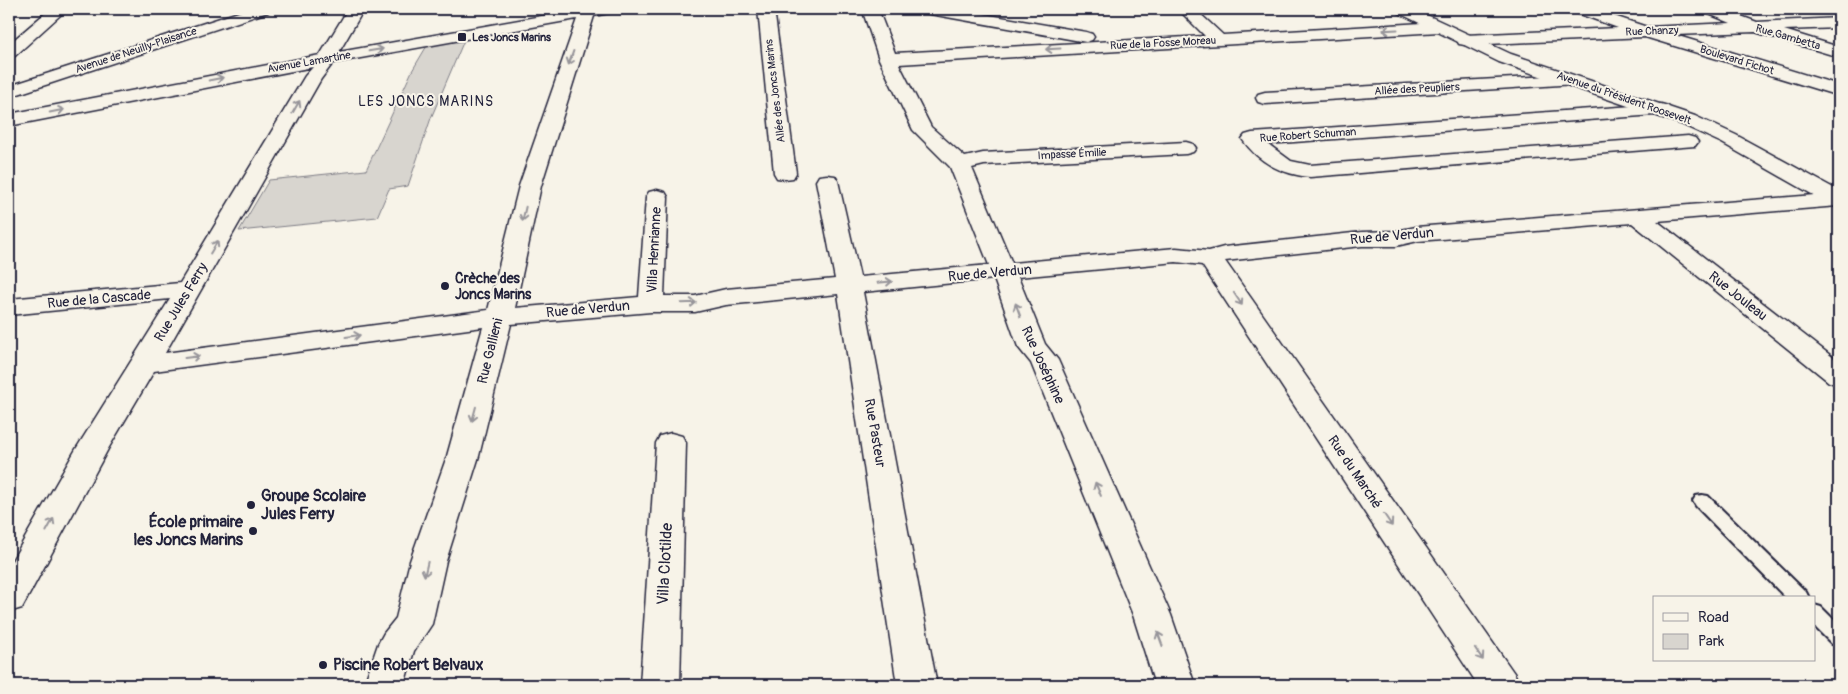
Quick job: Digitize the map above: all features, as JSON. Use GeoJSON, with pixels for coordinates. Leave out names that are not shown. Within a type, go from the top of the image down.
{"type":"FeatureCollection","features":[{"type":"Feature","properties":{"kind":"street"},"geometry":{"type":"LineString","coordinates":[[9,52],[59,9]]}},
{"type":"Feature","properties":{"kind":"street","name":"Avenue de Neuilly-Plaisance"},"geometry":{"type":"LineString","coordinates":[[9,92],[263,9]]}},
{"type":"Feature","properties":{"kind":"street","name":"Rue Jules Ferry"},"geometry":{"type":"LineString","coordinates":[[9,598],[19,563],[92,450],[189,290],[314,76],[319,72],[356,9]]}},
{"type":"Feature","properties":{"kind":"street","name":"Avenue Lamartine"},"geometry":{"type":"LineString","coordinates":[[9,120],[326,59],[610,9]]}},
{"type":"Feature","properties":{"kind":"street","name":"Allée des Joncs Marins"},"geometry":{"type":"LineString","coordinates":[[766,9],[785,173]]}},
{"type":"Feature","properties":{"kind":"street","name":"Rue Joséphine"},"geometry":{"type":"LineString","coordinates":[[870,9],[888,59],[923,130],[960,165],[1004,272],[1032,347],[1044,360],[1152,615],[1175,685]]}},
{"type":"Feature","properties":{"kind":"street"},"geometry":{"type":"LineString","coordinates":[[930,9],[976,12],[1129,45]]}},
{"type":"Feature","properties":{"kind":"street"},"geometry":{"type":"LineString","coordinates":[[1186,9],[1219,40]]}},
{"type":"Feature","properties":{"kind":"street","name":"Avenue du Président Roosevelt"},"geometry":{"type":"LineString","coordinates":[[1402,9],[1510,60],[1661,110],[1694,123],[1729,139],[1838,199]]}},
{"type":"Feature","properties":{"kind":"street","name":"Boulevard Fichot"},"geometry":{"type":"LineString","coordinates":[[1579,9],[1839,91]]}},
{"type":"Feature","properties":{"kind":"street","name":"Rue Gambetta"},"geometry":{"type":"LineString","coordinates":[[1709,9],[1752,26],[1839,52]]}},
{"type":"Feature","properties":{"kind":"street","name":"Rue Gallieni"},"geometry":{"type":"LineString","coordinates":[[384,685],[397,644],[413,624],[428,561],[463,456],[530,186],[586,16],[583,13]]}},
{"type":"Feature","properties":{"kind":"street","name":"Rue Chanzy"},"geometry":{"type":"LineString","coordinates":[[1465,40],[1839,22]]}},
{"type":"Feature","properties":{"kind":"street","name":"Rue de la Fosse Moreau"},"geometry":{"type":"LineString","coordinates":[[888,59],[1439,27]]}},
{"type":"Feature","properties":{"kind":"street","name":"Allée des Peupliers"},"geometry":{"type":"LineString","coordinates":[[1266,98],[1569,80]]}},
{"type":"Feature","properties":{"kind":"street"},"geometry":{"type":"LineString","coordinates":[[87,125],[115,99]]}},
{"type":"Feature","properties":{"kind":"street","name":"Rue Robert Schuman"},"geometry":{"type":"LineString","coordinates":[[1661,110],[1252,139],[1273,161],[1281,166],[1310,171],[1688,142]]}},
{"type":"Feature","properties":{"kind":"street","name":"Impasse Émilie"},"geometry":{"type":"LineString","coordinates":[[960,165],[983,159],[1186,148]]}},
{"type":"Feature","properties":{"kind":"street","name":"Rue Pasteur"},"geometry":{"type":"LineString","coordinates":[[826,181],[852,298],[918,685]]}},
{"type":"Feature","properties":{"kind":"street","name":"Villa Henrianne"},"geometry":{"type":"LineString","coordinates":[[651,304],[657,197]]}},
{"type":"Feature","properties":{"kind":"street","name":"Rue de Verdun"},"geometry":{"type":"LineString","coordinates":[[144,364],[498,317],[651,304],[695,304],[726,297],[1176,255],[1210,258],[1224,254],[1362,238],[1401,238],[1416,234],[1838,199]]}},
{"type":"Feature","properties":{"kind":"street","name":"Rue Jouleau"},"geometry":{"type":"LineString","coordinates":[[1637,216],[1839,376]]}},
{"type":"Feature","properties":{"kind":"street","name":"Rue du Marché"},"geometry":{"type":"LineString","coordinates":[[1210,258],[1500,685]]}},
{"type":"Feature","properties":{"kind":"street","name":"Rue de la Cascade"},"geometry":{"type":"LineString","coordinates":[[9,307],[189,290]]}},
{"type":"Feature","properties":{"kind":"street"},"geometry":{"type":"LineString","coordinates":[[1804,348],[1839,349]]}},
{"type":"Feature","properties":{"kind":"street","name":"Villa Clotilde"},"geometry":{"type":"LineString","coordinates":[[660,685],[671,443]]}},
{"type":"Feature","properties":{"kind":"lane"},"geometry":{"type":"LineString","coordinates":[[1702,501],[1797,596]]}},
{"type":"Feature","properties":{"kind":"lane"},"geometry":{"type":"LineString","coordinates":[[1816,615],[1839,638]]}},
{"type":"Feature","properties":{"kind":"green space"},"geometry":{"type":"Polygon","coordinates":[[[465,38],[431,118],[408,186],[389,189],[377,217],[239,231],[269,180],[366,170],[412,71],[428,44],[465,38]]]}},
{"type":"Feature","properties":{"kind":"place","name":"Les Joncs Marins"},"geometry":{"type":"Point","coordinates":[462,37]}},
{"type":"Feature","properties":{"kind":"place","name":"Crèche des Joncs Marins"},"geometry":{"type":"Point","coordinates":[445,286]}},
{"type":"Feature","properties":{"kind":"place","name":"Groupe Scolaire Jules Ferry"},"geometry":{"type":"Point","coordinates":[251,505]}},
{"type":"Feature","properties":{"kind":"place","name":"École primaire les Joncs Marins"},"geometry":{"type":"Point","coordinates":[253,531]}},
{"type":"Feature","properties":{"kind":"place","name":"Piscine Robert Belvaux"},"geometry":{"type":"Point","coordinates":[323,665]}},
{"type":"Feature","properties":{"kind":"district","name":"LES JONCS MARINS"},"geometry":{"type":"Point","coordinates":[426,101]}}]}
